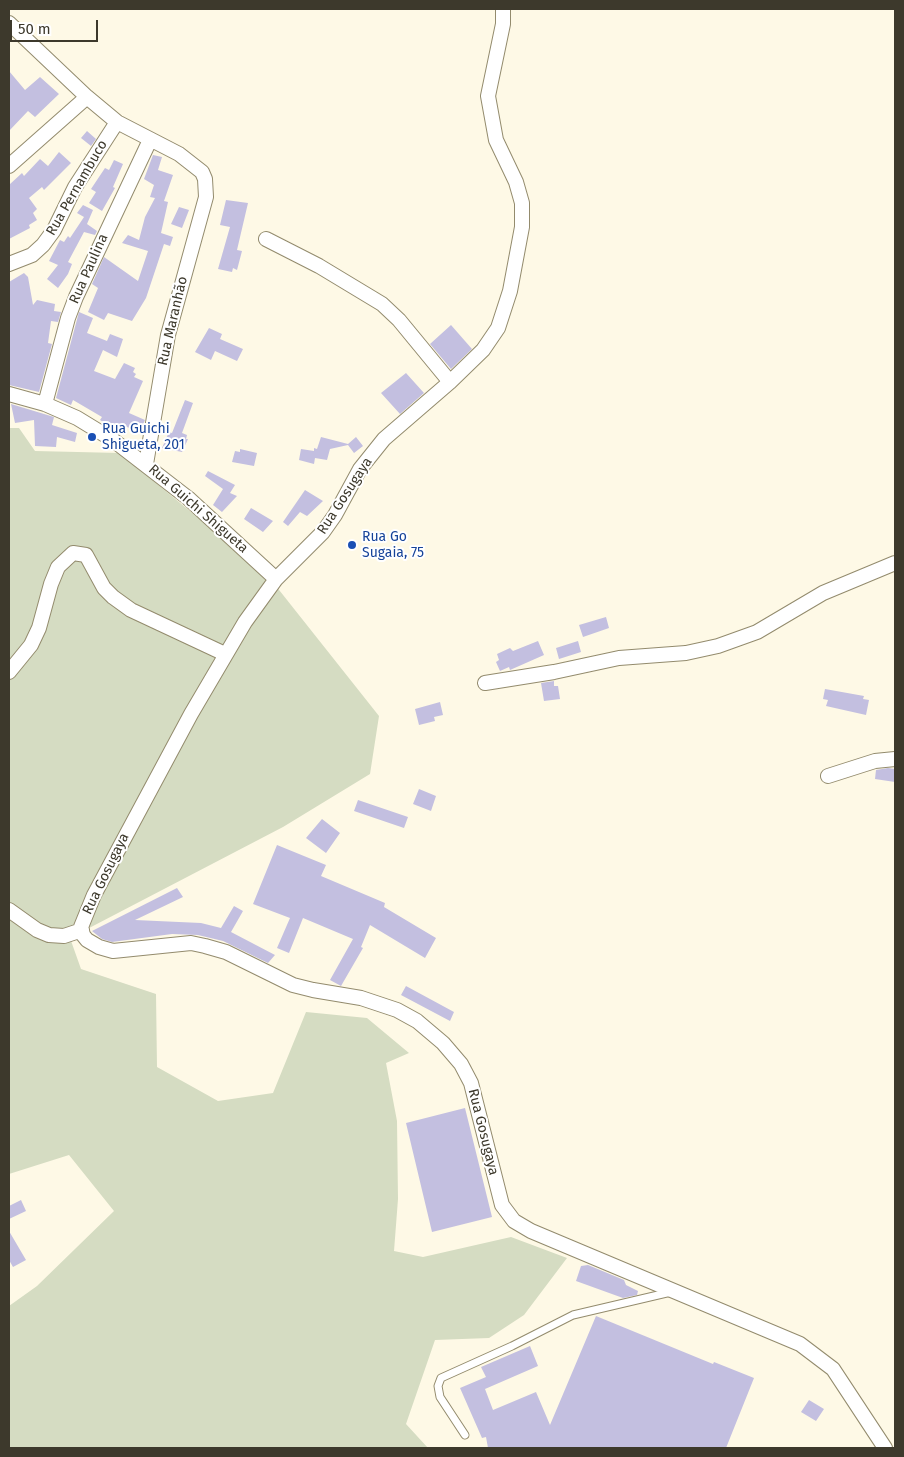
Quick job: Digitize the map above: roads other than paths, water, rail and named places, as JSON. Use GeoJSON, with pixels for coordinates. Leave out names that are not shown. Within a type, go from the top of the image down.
{"type":"FeatureCollection","features":[{"type":"Feature","properties":{"kind":"street","name":"Rua Gosugaya"},"geometry":{"type":"LineString","coordinates":[[503,9],[502,24],[488,96],[496,140],[516,182],[522,203],[522,227],[510,291],[498,328],[483,350],[450,382],[384,439],[360,469],[335,515],[323,532],[276,579],[245,622],[225,654],[94,895],[82,930],[87,940],[99,947],[112,951],[191,944],[205,946],[226,952],[294,985],[361,998],[397,1010],[417,1021],[443,1043],[461,1064],[471,1083],[502,1205],[514,1221],[673,1292],[800,1344],[833,1369],[846,1386],[885,1448]]}},
{"type":"Feature","properties":{"kind":"street"},"geometry":{"type":"LineString","coordinates":[[9,23],[87,97],[117,122],[150,140]]}},
{"type":"Feature","properties":{"kind":"street"},"geometry":{"type":"LineString","coordinates":[[9,166],[87,97]]}},
{"type":"Feature","properties":{"kind":"street","name":"Rua Pernambuco"},"geometry":{"type":"LineString","coordinates":[[9,264],[32,255],[43,245],[54,230],[79,179],[117,122]]}},
{"type":"Feature","properties":{"kind":"street","name":"Rua Maranhão"},"geometry":{"type":"LineString","coordinates":[[146,464],[168,335],[206,197],[205,180],[202,172],[179,154],[150,140]]}},
{"type":"Feature","properties":{"kind":"street","name":"Rua Paulina"},"geometry":{"type":"LineString","coordinates":[[45,404],[63,335],[76,297],[150,140]]}},
{"type":"Feature","properties":{"kind":"street"},"geometry":{"type":"LineString","coordinates":[[266,239],[319,266],[382,304],[399,320],[450,382]]}},
{"type":"Feature","properties":{"kind":"street","name":"Rua Guichi Shigueta"},"geometry":{"type":"LineString","coordinates":[[9,394],[45,404],[77,418],[113,440],[188,498],[276,579]]}},
{"type":"Feature","properties":{"kind":"street"},"geometry":{"type":"LineString","coordinates":[[9,672],[31,645],[39,628],[51,584],[58,567],[73,553],[86,555],[96,575],[112,597],[131,610],[225,654]]}},
{"type":"Feature","properties":{"kind":"street"},"geometry":{"type":"LineString","coordinates":[[485,683],[554,672],[619,658],[686,653],[718,646],[757,632],[823,593],[895,563]]}},
{"type":"Feature","properties":{"kind":"street"},"geometry":{"type":"LineString","coordinates":[[828,776],[875,761],[895,758]]}},
{"type":"Feature","properties":{"kind":"street"},"geometry":{"type":"LineString","coordinates":[[9,910],[37,930],[49,935],[64,936],[82,930]]}},
{"type":"Feature","properties":{"kind":"lane"},"geometry":{"type":"LineString","coordinates":[[465,1435],[440,1396],[438,1386],[441,1378],[512,1346],[573,1315],[673,1292]]}},
{"type":"Feature","properties":{"kind":"place","name":"Rua Guichi Shigueta, 201"},"geometry":{"type":"Point","coordinates":[92,437]}},
{"type":"Feature","properties":{"kind":"place","name":"Rua Go Sugaia, 75"},"geometry":{"type":"Point","coordinates":[352,545]}}]}
